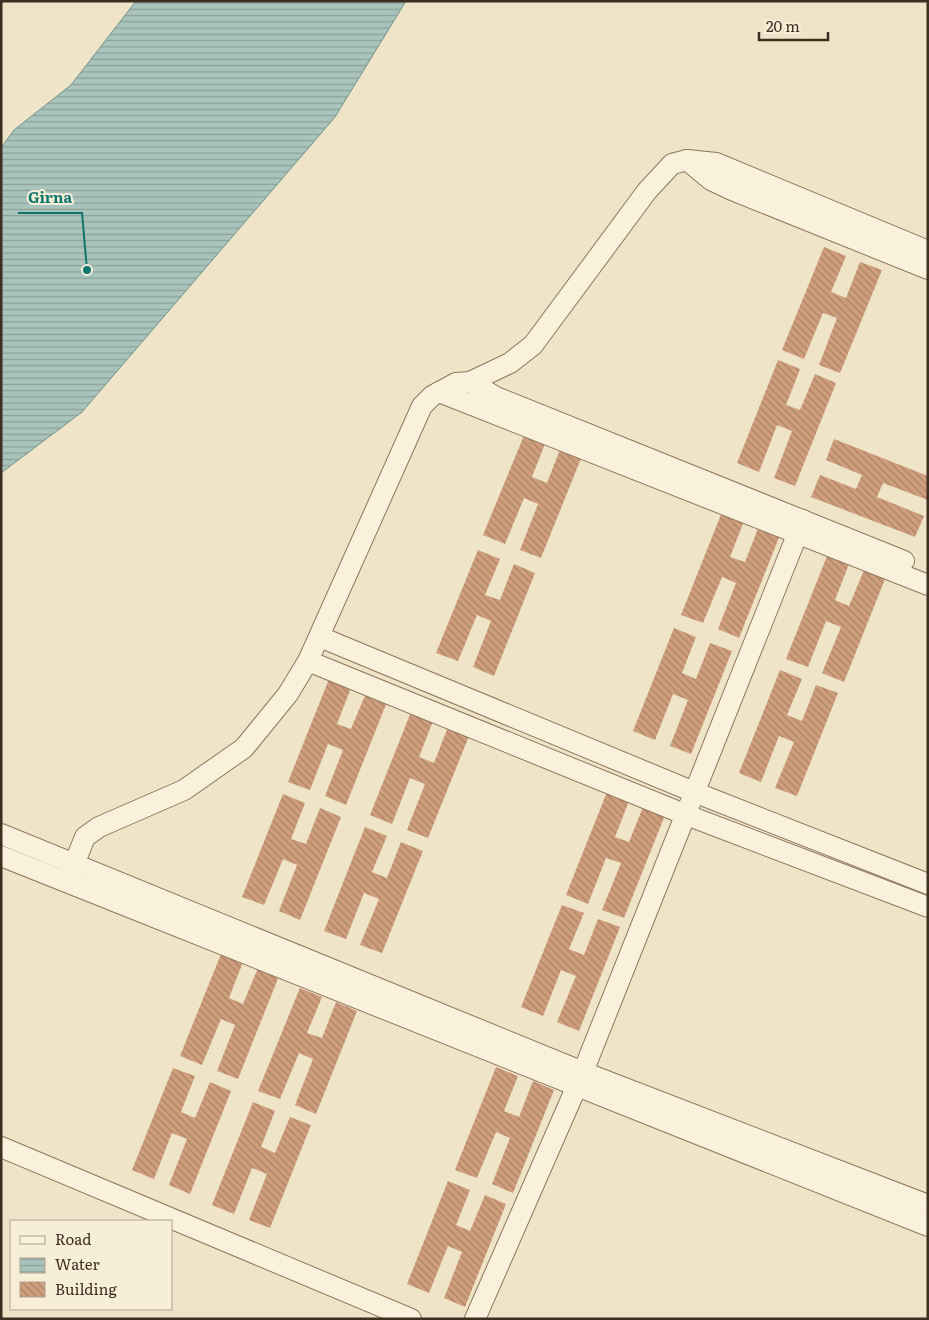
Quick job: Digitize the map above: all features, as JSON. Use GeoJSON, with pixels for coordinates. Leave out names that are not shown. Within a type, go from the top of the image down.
{"type":"FeatureCollection","features":[{"type":"Feature","properties":{"kind":"street"},"geometry":{"type":"LineString","coordinates":[[687,160],[711,180],[732,190],[928,269]]}},
{"type":"Feature","properties":{"kind":"street"},"geometry":{"type":"LineString","coordinates":[[67,882],[85,837],[99,826],[184,790],[244,748],[288,694],[308,661],[422,406],[439,392],[456,383],[470,382],[510,363],[533,345],[647,191],[672,164],[687,160],[716,163],[928,250]]}},
{"type":"Feature","properties":{"kind":"street"},"geometry":{"type":"LineString","coordinates":[[470,382],[496,397],[799,527],[928,585]]}},
{"type":"Feature","properties":{"kind":"street"},"geometry":{"type":"LineString","coordinates":[[439,392],[799,527],[928,571]]}},
{"type":"Feature","properties":{"kind":"street"},"geometry":{"type":"LineString","coordinates":[[475,1319],[580,1079],[799,527]]}},
{"type":"Feature","properties":{"kind":"street"},"geometry":{"type":"LineString","coordinates":[[320,637],[694,792],[928,884]]}},
{"type":"Feature","properties":{"kind":"street"},"geometry":{"type":"LineString","coordinates":[[308,661],[684,814],[928,907]]}},
{"type":"Feature","properties":{"kind":"street"},"geometry":{"type":"LineString","coordinates":[[1,834],[928,1226]]}},
{"type":"Feature","properties":{"kind":"street"},"geometry":{"type":"LineString","coordinates":[[1,856],[580,1079],[928,1205]]}},
{"type":"Feature","properties":{"kind":"street"},"geometry":{"type":"LineString","coordinates":[[1,1147],[411,1319]]}},
{"type":"Feature","properties":{"kind":"water"},"geometry":{"type":"Polygon","coordinates":[[[136,1],[406,1],[335,117],[82,412],[1,473],[1,148],[14,130],[71,85],[136,1]]]}},
{"type":"Feature","properties":{"kind":"building"},"geometry":{"type":"Polygon","coordinates":[[[824,247],[846,256],[831,292],[846,298],[860,262],[882,270],[840,373],[819,365],[837,318],[823,313],[804,359],[782,350],[824,247]]]}},
{"type":"Feature","properties":{"kind":"building"},"geometry":{"type":"Polygon","coordinates":[[[778,360],[800,369],[786,405],[800,410],[815,374],[836,383],[795,486],[774,478],[792,431],[777,425],[759,472],[737,463],[778,360]]]}},
{"type":"Feature","properties":{"kind":"building"},"geometry":{"type":"Polygon","coordinates":[[[525,433],[546,441],[532,477],[547,483],[561,447],[582,456],[541,558],[520,550],[538,504],[524,498],[505,544],[483,535],[525,433]]]}},
{"type":"Feature","properties":{"kind":"building"},"geometry":{"type":"Polygon","coordinates":[[[834,439],[928,476],[928,500],[883,483],[877,497],[924,516],[915,537],[811,497],[820,475],[856,489],[862,475],[826,460],[834,439]]]}},
{"type":"Feature","properties":{"kind":"building"},"geometry":{"type":"Polygon","coordinates":[[[722,512],[744,521],[730,557],[745,562],[759,526],[780,535],[739,638],[718,629],[736,583],[722,577],[703,623],[681,615],[722,512]]]}},
{"type":"Feature","properties":{"kind":"building"},"geometry":{"type":"Polygon","coordinates":[[[478,550],[500,559],[485,595],[500,600],[514,564],[535,573],[494,676],[473,667],[491,621],[477,615],[458,661],[436,653],[478,550]]]}},
{"type":"Feature","properties":{"kind":"building"},"geometry":{"type":"Polygon","coordinates":[[[827,556],[849,564],[835,600],[849,606],[864,570],[885,579],[844,682],[822,673],[841,627],[826,621],[808,667],[786,659],[827,556]]]}},
{"type":"Feature","properties":{"kind":"building"},"geometry":{"type":"Polygon","coordinates":[[[674,628],[696,637],[682,673],[696,679],[710,643],[732,651],[691,754],[670,746],[688,700],[673,694],[655,740],[633,731],[674,628]]]}},
{"type":"Feature","properties":{"kind":"building"},"geometry":{"type":"Polygon","coordinates":[[[780,670],[802,679],[787,715],[802,721],[816,685],[838,693],[797,796],[775,788],[794,742],[779,736],[761,782],[739,773],[780,670]]]}},
{"type":"Feature","properties":{"kind":"building"},"geometry":{"type":"Polygon","coordinates":[[[329,679],[351,688],[337,724],[351,729],[366,693],[387,702],[346,805],[325,796],[343,750],[328,744],[310,790],[288,782],[329,679]]]}},
{"type":"Feature","properties":{"kind":"building"},"geometry":{"type":"Polygon","coordinates":[[[411,712],[433,721],[419,757],[434,763],[448,727],[469,736],[428,838],[407,830],[425,784],[410,778],[392,824],[370,815],[411,712]]]}},
{"type":"Feature","properties":{"kind":"building"},"geometry":{"type":"Polygon","coordinates":[[[607,792],[629,801],[615,837],[629,842],[643,807],[665,815],[624,918],[602,910],[621,863],[606,858],[588,904],[566,895],[607,792]]]}},
{"type":"Feature","properties":{"kind":"building"},"geometry":{"type":"Polygon","coordinates":[[[283,794],[305,803],[291,839],[306,844],[320,808],[341,817],[300,920],[279,911],[297,865],[283,859],[264,905],[242,897],[283,794]]]}},
{"type":"Feature","properties":{"kind":"building"},"geometry":{"type":"Polygon","coordinates":[[[365,827],[387,836],[372,872],[387,878],[401,842],[423,851],[382,953],[360,945],[379,899],[364,893],[346,939],[324,931],[365,827]]]}},
{"type":"Feature","properties":{"kind":"building"},"geometry":{"type":"Polygon","coordinates":[[[562,905],[584,913],[569,949],[584,955],[598,919],[620,927],[579,1031],[557,1022],[576,976],[561,970],[543,1016],[521,1007],[562,905]]]}},
{"type":"Feature","properties":{"kind":"building"},"geometry":{"type":"Polygon","coordinates":[[[221,954],[243,962],[229,998],[243,1004],[258,968],[279,976],[238,1079],[217,1071],[235,1025],[221,1019],[202,1065],[180,1056],[221,954]]]}},
{"type":"Feature","properties":{"kind":"building"},"geometry":{"type":"Polygon","coordinates":[[[300,988],[322,997],[307,1033],[322,1038],[336,1002],[357,1011],[316,1114],[295,1105],[313,1059],[299,1053],[280,1099],[258,1091],[300,988]]]}},
{"type":"Feature","properties":{"kind":"building"},"geometry":{"type":"Polygon","coordinates":[[[496,1067],[518,1076],[504,1111],[519,1117],[533,1081],[554,1090],[513,1193],[492,1184],[510,1138],[496,1132],[477,1178],[455,1170],[496,1067]]]}},
{"type":"Feature","properties":{"kind":"building"},"geometry":{"type":"Polygon","coordinates":[[[173,1068],[195,1076],[181,1112],[195,1118],[210,1082],[231,1091],[190,1194],[169,1185],[187,1139],[172,1133],[154,1179],[132,1170],[173,1068]]]}},
{"type":"Feature","properties":{"kind":"building"},"geometry":{"type":"Polygon","coordinates":[[[253,1102],[275,1111],[261,1147],[275,1153],[290,1117],[311,1125],[270,1228],[249,1220],[267,1174],[252,1168],[234,1214],[212,1205],[253,1102]]]}},
{"type":"Feature","properties":{"kind":"building"},"geometry":{"type":"Polygon","coordinates":[[[448,1181],[470,1190],[456,1225],[470,1231],[485,1195],[506,1204],[465,1307],[444,1298],[462,1252],[448,1246],[429,1293],[407,1284],[448,1181]]]}},
{"type":"Feature","properties":{"kind":"place","name":"Girna"},"geometry":{"type":"Point","coordinates":[87,270]}}]}
